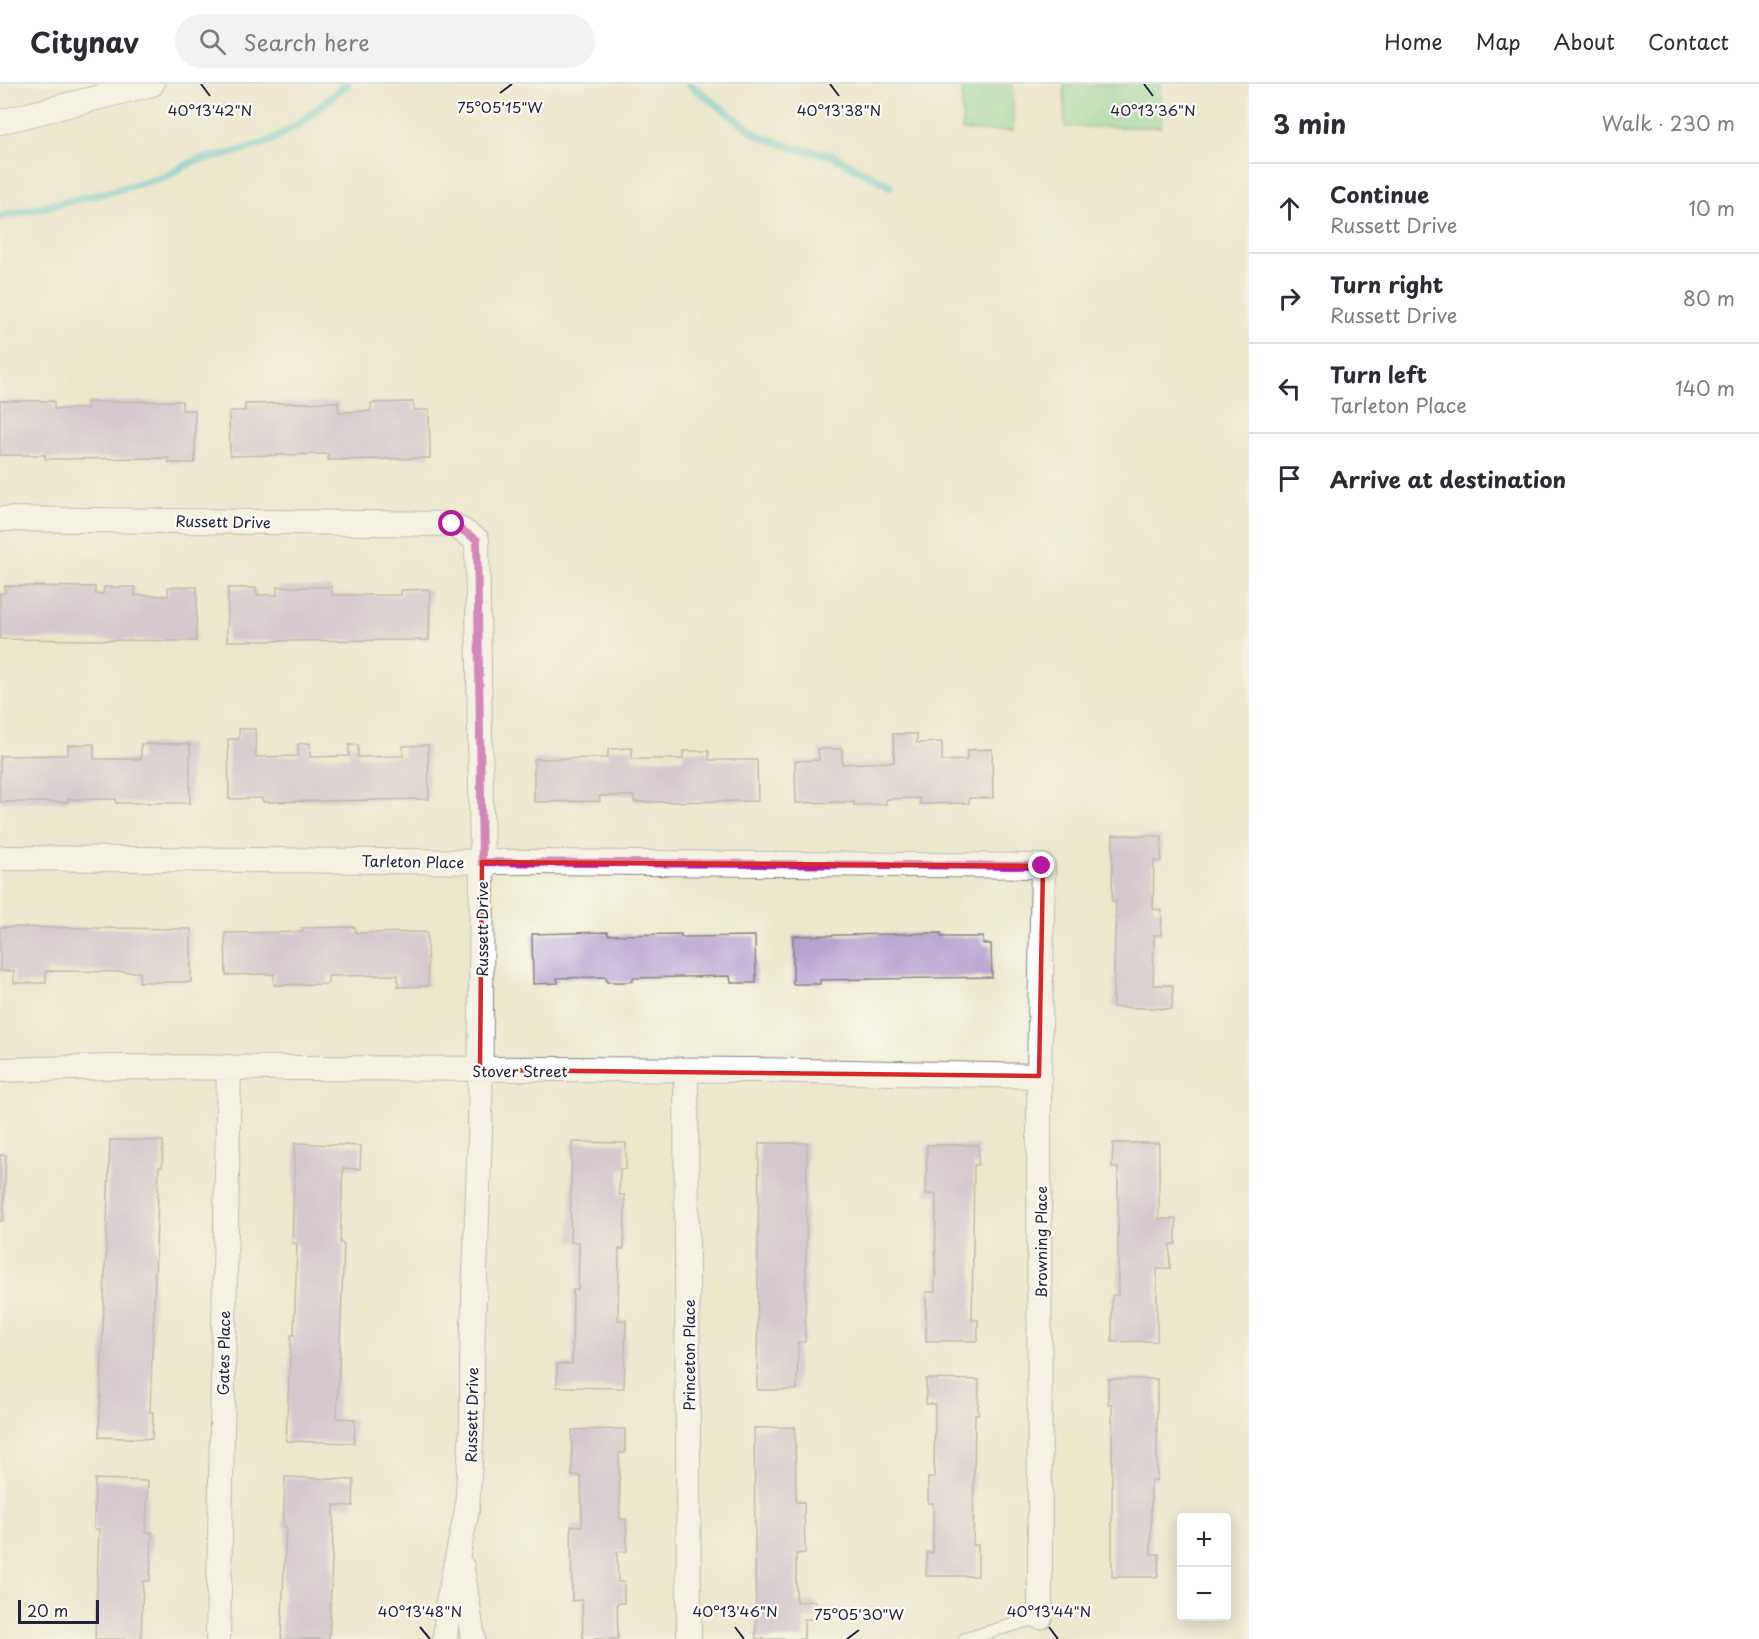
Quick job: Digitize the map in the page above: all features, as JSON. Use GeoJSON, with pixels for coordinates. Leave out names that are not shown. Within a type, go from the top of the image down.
{"type":"FeatureCollection","features":[{"type":"Feature","properties":{"kind":"street"},"geometry":{"type":"LineString","coordinates":[[0,122],[152,84]]}},
{"type":"Feature","properties":{"kind":"street","name":"Russett Drive"},"geometry":{"type":"LineString","coordinates":[[0,519],[452,524],[477,540],[482,862],[472,1425],[467,1510],[448,1602],[446,1639]]}},
{"type":"Feature","properties":{"kind":"street","name":"Tarleton Place"},"geometry":{"type":"LineString","coordinates":[[0,858],[1042,866]]}},
{"type":"Feature","properties":{"kind":"street","name":"Browning Place"},"geometry":{"type":"LineString","coordinates":[[1040,1617],[1039,1076],[1042,866]]}},
{"type":"Feature","properties":{"kind":"street","name":"Stover Street"},"geometry":{"type":"LineString","coordinates":[[0,1070],[229,1067],[686,1070],[1039,1076]]}},
{"type":"Feature","properties":{"kind":"street","name":"Gates Place"},"geometry":{"type":"LineString","coordinates":[[218,1639],[229,1067]]}},
{"type":"Feature","properties":{"kind":"street","name":"Princeton Place"},"geometry":{"type":"LineString","coordinates":[[686,1070],[689,1639]]}},
{"type":"Feature","properties":{"kind":"street","name":"Russett Drive"},"geometry":{"type":"LineString","coordinates":[[459,1547],[472,1639]]}},
{"type":"Feature","properties":{"kind":"lane"},"geometry":{"type":"LineString","coordinates":[[965,1639],[1040,1617]]}},
{"type":"Feature","properties":{"kind":"highlighted area"},"geometry":{"type":"Polygon","coordinates":[[[482,862],[1043,866],[1039,1076],[480,1070],[482,862]]]}},
{"type":"Feature","properties":{"kind":"green space"},"geometry":{"type":"Polygon","coordinates":[[[962,84],[1013,84],[1013,131],[962,131],[962,84]]]}},
{"type":"Feature","properties":{"kind":"green space"},"geometry":{"type":"Polygon","coordinates":[[[1064,84],[1160,84],[1161,127],[1065,127],[1064,84]]]}},
{"type":"Feature","properties":{"kind":"building"},"geometry":{"type":"Polygon","coordinates":[[[0,401],[54,401],[54,409],[87,409],[87,402],[182,401],[182,410],[195,410],[195,463],[169,463],[169,458],[45,459],[45,455],[0,455],[0,401]]]}},
{"type":"Feature","properties":{"kind":"building"},"geometry":{"type":"Polygon","coordinates":[[[338,402],[339,412],[371,411],[371,403],[413,402],[414,410],[429,410],[430,458],[328,460],[328,454],[230,456],[229,411],[245,411],[245,404],[338,402]]]}},
{"type":"Feature","properties":{"kind":"building"},"geometry":{"type":"Polygon","coordinates":[[[5,586],[95,587],[95,594],[103,594],[104,587],[135,587],[135,595],[168,596],[168,587],[197,587],[196,641],[0,639],[0,593],[5,593],[5,586]]]}},
{"type":"Feature","properties":{"kind":"building"},"geometry":{"type":"Polygon","coordinates":[[[277,587],[332,587],[332,595],[401,595],[401,590],[430,589],[429,640],[227,641],[228,588],[256,588],[257,595],[277,595],[277,587]]]}},
{"type":"Feature","properties":{"kind":"building"},"geometry":{"type":"Polygon","coordinates":[[[239,729],[255,729],[256,757],[298,756],[298,744],[310,743],[310,757],[349,756],[349,745],[358,745],[358,757],[403,756],[403,746],[428,745],[429,799],[263,802],[262,798],[229,799],[228,739],[239,739],[239,729]]]}},
{"type":"Feature","properties":{"kind":"building"},"geometry":{"type":"Polygon","coordinates":[[[893,734],[917,734],[917,743],[942,742],[942,761],[967,760],[967,750],[992,749],[993,798],[969,798],[969,803],[920,804],[920,798],[886,799],[886,804],[796,803],[795,761],[819,760],[818,749],[842,749],[842,764],[894,762],[893,734]]]}},
{"type":"Feature","properties":{"kind":"building"},"geometry":{"type":"Polygon","coordinates":[[[94,744],[94,759],[141,759],[141,744],[190,744],[190,803],[116,803],[116,799],[0,802],[0,756],[68,755],[68,745],[94,744]]]}},
{"type":"Feature","properties":{"kind":"building"},"geometry":{"type":"Polygon","coordinates":[[[632,748],[632,759],[683,759],[683,751],[709,751],[709,760],[757,760],[758,801],[634,802],[634,796],[599,796],[600,801],[534,802],[534,759],[608,758],[608,749],[632,748]]]}},
{"type":"Feature","properties":{"kind":"building"},"geometry":{"type":"Polygon","coordinates":[[[1113,835],[1162,836],[1161,861],[1154,861],[1153,909],[1162,910],[1161,935],[1154,935],[1153,985],[1173,985],[1172,1009],[1113,1007],[1116,901],[1112,901],[1113,835]]]}},
{"type":"Feature","properties":{"kind":"building"},"geometry":{"type":"Polygon","coordinates":[[[0,927],[191,929],[191,982],[139,982],[140,972],[46,971],[46,983],[14,983],[14,971],[0,971],[0,927]]]}},
{"type":"Feature","properties":{"kind":"building"},"geometry":{"type":"Polygon","coordinates":[[[355,927],[356,933],[427,932],[428,986],[398,987],[398,975],[328,976],[328,984],[274,985],[274,974],[226,975],[225,933],[303,932],[302,928],[355,927]]]}},
{"type":"Feature","properties":{"kind":"building"},"geometry":{"type":"Polygon","coordinates":[[[608,932],[608,935],[681,934],[681,937],[755,936],[756,983],[731,983],[730,976],[633,978],[633,981],[628,982],[607,982],[606,977],[557,978],[558,983],[533,984],[532,934],[608,932]]]}},
{"type":"Feature","properties":{"kind":"building"},"geometry":{"type":"Polygon","coordinates":[[[941,933],[941,937],[983,937],[983,944],[991,944],[992,977],[820,980],[820,984],[793,984],[793,936],[941,933]]]}},
{"type":"Feature","properties":{"kind":"building"},"geometry":{"type":"Polygon","coordinates":[[[110,1140],[163,1141],[162,1167],[159,1167],[150,1412],[153,1412],[152,1439],[99,1437],[110,1140]]]}},
{"type":"Feature","properties":{"kind":"building"},"geometry":{"type":"Polygon","coordinates":[[[572,1142],[626,1143],[626,1169],[620,1169],[619,1195],[625,1195],[624,1249],[619,1249],[618,1320],[626,1320],[624,1388],[557,1387],[557,1364],[572,1364],[573,1290],[578,1290],[579,1242],[570,1242],[572,1142]]]}},
{"type":"Feature","properties":{"kind":"building"},"geometry":{"type":"Polygon","coordinates":[[[295,1143],[361,1146],[360,1169],[343,1168],[340,1243],[344,1244],[337,1418],[355,1419],[354,1443],[286,1441],[291,1335],[294,1335],[297,1244],[292,1243],[295,1143]]]}},
{"type":"Feature","properties":{"kind":"building"},"geometry":{"type":"Polygon","coordinates":[[[759,1143],[807,1143],[805,1342],[798,1342],[797,1390],[757,1390],[759,1143]]]}},
{"type":"Feature","properties":{"kind":"building"},"geometry":{"type":"Polygon","coordinates":[[[1113,1143],[1159,1143],[1159,1219],[1176,1219],[1176,1244],[1170,1244],[1170,1268],[1157,1269],[1157,1341],[1112,1342],[1112,1295],[1118,1295],[1118,1168],[1112,1168],[1113,1143]]]}},
{"type":"Feature","properties":{"kind":"building"},"geometry":{"type":"Polygon","coordinates":[[[927,1145],[979,1145],[978,1165],[974,1165],[972,1320],[978,1320],[978,1341],[926,1341],[926,1292],[935,1292],[936,1194],[926,1194],[927,1145]]]}},
{"type":"Feature","properties":{"kind":"building"},"geometry":{"type":"Polygon","coordinates":[[[0,1155],[6,1155],[3,1221],[0,1221],[0,1155]]]}},
{"type":"Feature","properties":{"kind":"building"},"geometry":{"type":"Polygon","coordinates":[[[926,1379],[979,1380],[978,1414],[975,1414],[973,1545],[978,1545],[978,1576],[926,1576],[927,1553],[933,1553],[933,1503],[928,1503],[928,1478],[934,1478],[935,1404],[926,1404],[926,1379]]]}},
{"type":"Feature","properties":{"kind":"building"},"geometry":{"type":"Polygon","coordinates":[[[1108,1379],[1157,1379],[1157,1480],[1151,1480],[1151,1554],[1159,1554],[1158,1577],[1112,1577],[1112,1404],[1108,1404],[1108,1379]]]}},
{"type":"Feature","properties":{"kind":"building"},"geometry":{"type":"Polygon","coordinates":[[[795,1427],[796,1502],[804,1502],[805,1553],[796,1554],[796,1602],[815,1601],[816,1619],[804,1619],[804,1639],[756,1639],[754,1428],[795,1427]]]}},
{"type":"Feature","properties":{"kind":"building"},"geometry":{"type":"Polygon","coordinates":[[[625,1429],[625,1453],[619,1453],[620,1519],[626,1519],[627,1551],[617,1552],[618,1582],[624,1582],[624,1603],[617,1603],[618,1639],[583,1639],[582,1600],[572,1601],[571,1526],[582,1526],[581,1476],[572,1476],[572,1430],[625,1429]]]}},
{"type":"Feature","properties":{"kind":"building"},"geometry":{"type":"Polygon","coordinates":[[[285,1477],[354,1480],[353,1506],[334,1505],[329,1639],[281,1639],[286,1527],[283,1527],[285,1477]]]}},
{"type":"Feature","properties":{"kind":"building"},"geometry":{"type":"Polygon","coordinates":[[[95,1479],[148,1481],[146,1532],[152,1532],[150,1581],[143,1581],[141,1639],[95,1639],[99,1529],[94,1529],[95,1479]]]}},
{"type":"Feature","properties":{"kind":"waterway"},"geometry":{"type":"LineString","coordinates":[[0,217],[164,177],[196,160],[226,155],[268,142],[299,124],[347,84]]}},
{"type":"Feature","properties":{"kind":"waterway"},"geometry":{"type":"LineString","coordinates":[[689,84],[759,136],[798,149],[831,155],[890,186]]}},
{"type":"Feature","properties":{"kind":"route"},"geometry":{"type":"LineString","coordinates":[[452,524],[477,540],[482,862],[1042,866]]}}]}
